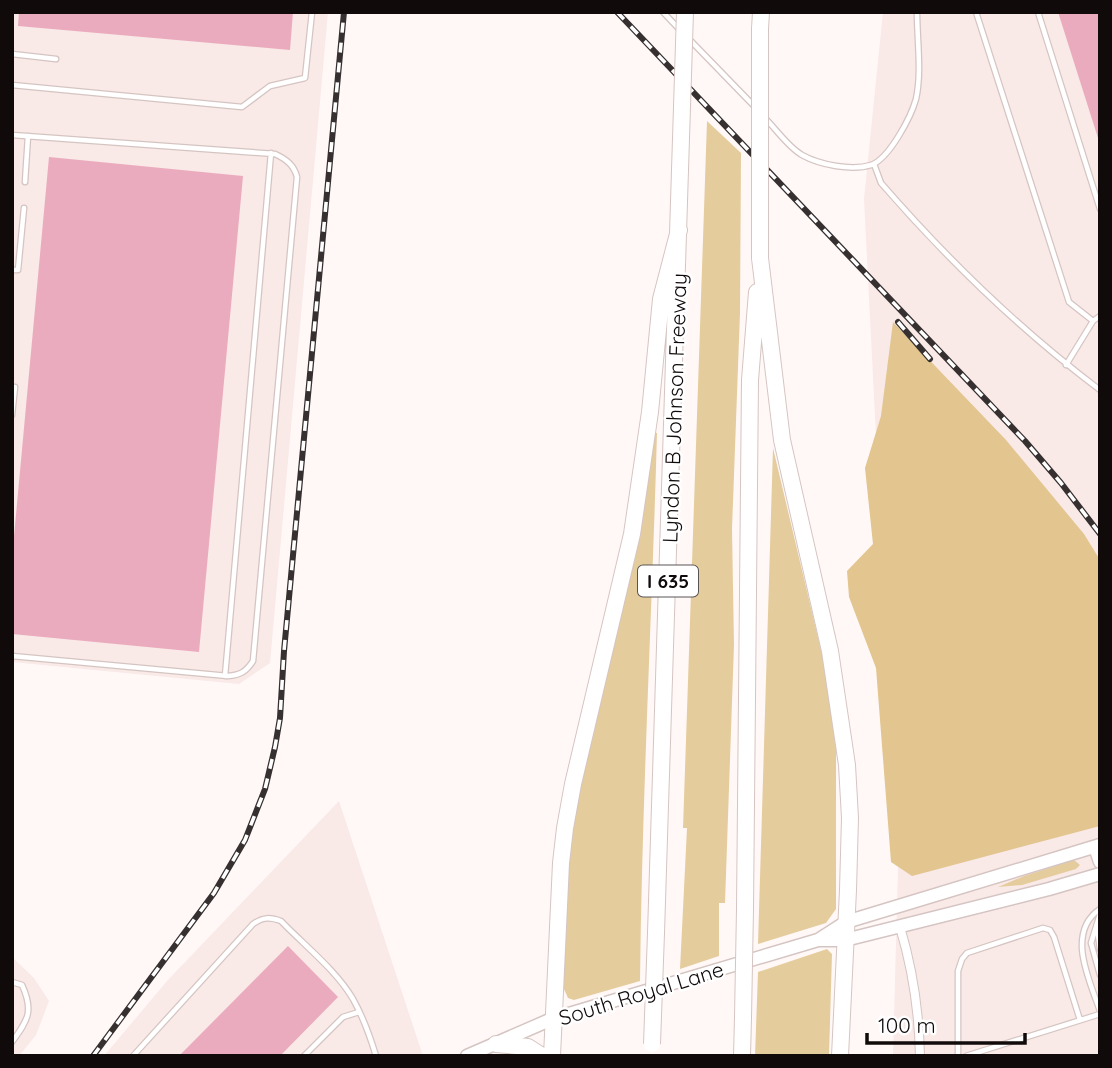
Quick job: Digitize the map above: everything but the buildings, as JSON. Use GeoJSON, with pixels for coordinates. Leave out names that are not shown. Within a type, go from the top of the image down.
{"type":"FeatureCollection","features":[{"type":"Feature","properties":{"kind":"highway","name":"Lyndon B Johnson Freeway"},"geometry":{"type":"LineString","coordinates":[[652,1050],[685,12]]}},
{"type":"Feature","properties":{"kind":"highway"},"geometry":{"type":"LineString","coordinates":[[742,1056],[746,909],[750,380],[760,258],[761,12]]}},
{"type":"Feature","properties":{"kind":"highway"},"geometry":{"type":"LineString","coordinates":[[552,1056],[565,828],[632,534],[650,412],[661,299],[679,230]]}},
{"type":"Feature","properties":{"kind":"highway"},"geometry":{"type":"LineString","coordinates":[[760,258],[782,440],[830,651],[847,765],[850,818],[840,1056]]}},
{"type":"Feature","properties":{"kind":"highway"},"geometry":{"type":"LineString","coordinates":[[496,1044],[528,1047],[542,1056]]}},
{"type":"Feature","properties":{"kind":"main road","name":"South Royal Lane"},"geometry":{"type":"LineString","coordinates":[[467,1056],[552,1020],[818,940],[846,922],[1097,846]]}},
{"type":"Feature","properties":{"kind":"main road"},"geometry":{"type":"LineString","coordinates":[[1097,846],[1100,862]]}},
{"type":"Feature","properties":{"kind":"main road","name":"South Royal Lane"},"geometry":{"type":"LineString","coordinates":[[818,940],[845,940],[1100,874]]}},
{"type":"Feature","properties":{"kind":"main road"},"geometry":{"type":"LineString","coordinates":[[975,882],[982,906]]}},
{"type":"Feature","properties":{"kind":"street"},"geometry":{"type":"LineString","coordinates":[[900,927],[910,959],[917,997],[920,1056]]}},
{"type":"Feature","properties":{"kind":"lane"},"geometry":{"type":"LineString","coordinates":[[12,85],[242,107],[270,86],[305,78],[312,12]]}},
{"type":"Feature","properties":{"kind":"lane"},"geometry":{"type":"LineString","coordinates":[[663,12],[801,154],[832,165],[856,167],[874,164],[891,147],[909,120],[916,98],[917,12]]}},
{"type":"Feature","properties":{"kind":"lane"},"geometry":{"type":"LineString","coordinates":[[976,12],[1069,302],[1093,321]]}},
{"type":"Feature","properties":{"kind":"lane"},"geometry":{"type":"LineString","coordinates":[[1038,12],[1100,209]]}},
{"type":"Feature","properties":{"kind":"lane"},"geometry":{"type":"LineString","coordinates":[[12,54],[56,58]]}},
{"type":"Feature","properties":{"kind":"lane"},"geometry":{"type":"LineString","coordinates":[[12,135],[271,153],[286,160],[295,169],[297,177],[253,661],[247,670],[238,675],[225,676],[12,656]]}},
{"type":"Feature","properties":{"kind":"lane"},"geometry":{"type":"LineString","coordinates":[[25,182],[27,136]]}},
{"type":"Feature","properties":{"kind":"lane"},"geometry":{"type":"LineString","coordinates":[[225,676],[271,153]]}},
{"type":"Feature","properties":{"kind":"lane"},"geometry":{"type":"LineString","coordinates":[[874,164],[881,183],[977,287],[1066,365],[1100,390]]}},
{"type":"Feature","properties":{"kind":"lane"},"geometry":{"type":"LineString","coordinates":[[12,270],[18,270],[24,208]]}},
{"type":"Feature","properties":{"kind":"lane"},"geometry":{"type":"LineString","coordinates":[[1066,365],[1093,321],[1100,316]]}},
{"type":"Feature","properties":{"kind":"lane"},"geometry":{"type":"LineString","coordinates":[[12,387],[15,387],[12,415]]}},
{"type":"Feature","properties":{"kind":"lane"},"geometry":{"type":"LineString","coordinates":[[1099,915],[1100,927]]}},
{"type":"Feature","properties":{"kind":"lane"},"geometry":{"type":"LineString","coordinates":[[1099,915],[1097,939],[1100,949]]}},
{"type":"Feature","properties":{"kind":"lane"},"geometry":{"type":"LineString","coordinates":[[1099,915],[1091,943],[1100,975]]}},
{"type":"Feature","properties":{"kind":"lane"},"geometry":{"type":"LineString","coordinates":[[966,1056],[1100,1013],[1081,948],[1088,921],[1099,915]]}},
{"type":"Feature","properties":{"kind":"lane"},"geometry":{"type":"LineString","coordinates":[[133,1056],[260,919],[271,918],[281,921],[340,982],[366,1026],[376,1056]]}},
{"type":"Feature","properties":{"kind":"lane"},"geometry":{"type":"LineString","coordinates":[[958,1056],[958,971],[962,959],[967,953],[1043,928],[1050,930],[1054,937],[1080,1020]]}},
{"type":"Feature","properties":{"kind":"lane"},"geometry":{"type":"LineString","coordinates":[[12,982],[22,985],[29,1000],[27,1021],[12,1042]]}},
{"type":"Feature","properties":{"kind":"lane"},"geometry":{"type":"LineString","coordinates":[[304,1056],[343,1017],[359,1012]]}},
{"type":"Feature","properties":{"kind":"shaded area"},"geometry":{"type":"Polygon","coordinates":[[[12,12],[328,12],[270,663],[239,684],[12,662],[12,12]]]}},
{"type":"Feature","properties":{"kind":"shaded area"},"geometry":{"type":"Polygon","coordinates":[[[883,12],[1100,12],[1100,1056],[893,1056],[898,869],[864,199],[883,12]]]}},
{"type":"Feature","properties":{"kind":"shaded area"},"geometry":{"type":"Polygon","coordinates":[[[707,121],[741,153],[740,313],[732,529],[734,645],[725,903],[719,903],[719,956],[680,969],[687,828],[683,828],[707,121]]]}},
{"type":"Feature","properties":{"kind":"shaded area"},"geometry":{"type":"Polygon","coordinates":[[[893,322],[1006,440],[1084,534],[1100,560],[1100,826],[912,876],[891,862],[876,668],[849,597],[847,571],[873,544],[865,468],[881,416],[893,322]]]}},
{"type":"Feature","properties":{"kind":"shaded area"},"geometry":{"type":"Polygon","coordinates":[[[652,432],[657,433],[640,981],[574,1000],[568,998],[563,987],[566,875],[573,806],[652,432]]]}},
{"type":"Feature","properties":{"kind":"shaded area"},"geometry":{"type":"Polygon","coordinates":[[[773,448],[825,667],[836,748],[836,909],[826,923],[758,944],[773,448]]]}},
{"type":"Feature","properties":{"kind":"shaded area"},"geometry":{"type":"Polygon","coordinates":[[[339,801],[423,1056],[104,1056],[167,981],[339,801]]]}},
{"type":"Feature","properties":{"kind":"shaded area"},"geometry":{"type":"Polygon","coordinates":[[[1074,860],[1080,865],[1076,869],[1022,885],[998,887],[1024,876],[1074,860]]]}},
{"type":"Feature","properties":{"kind":"shaded area"},"geometry":{"type":"Polygon","coordinates":[[[827,949],[832,954],[829,1056],[755,1056],[758,972],[827,949]]]}},
{"type":"Feature","properties":{"kind":"shaded area"},"geometry":{"type":"Polygon","coordinates":[[[12,957],[34,978],[49,1001],[36,1035],[19,1056],[12,1056],[12,957]]]}},
{"type":"Feature","properties":{"kind":"railway"},"geometry":{"type":"LineString","coordinates":[[93,1056],[214,893],[245,840],[265,789],[280,718],[344,12]]}},
{"type":"Feature","properties":{"kind":"railway"},"geometry":{"type":"LineString","coordinates":[[617,12],[1025,441],[1100,534]]}},
{"type":"Feature","properties":{"kind":"railway"},"geometry":{"type":"LineString","coordinates":[[898,322],[930,359]]}}]}
